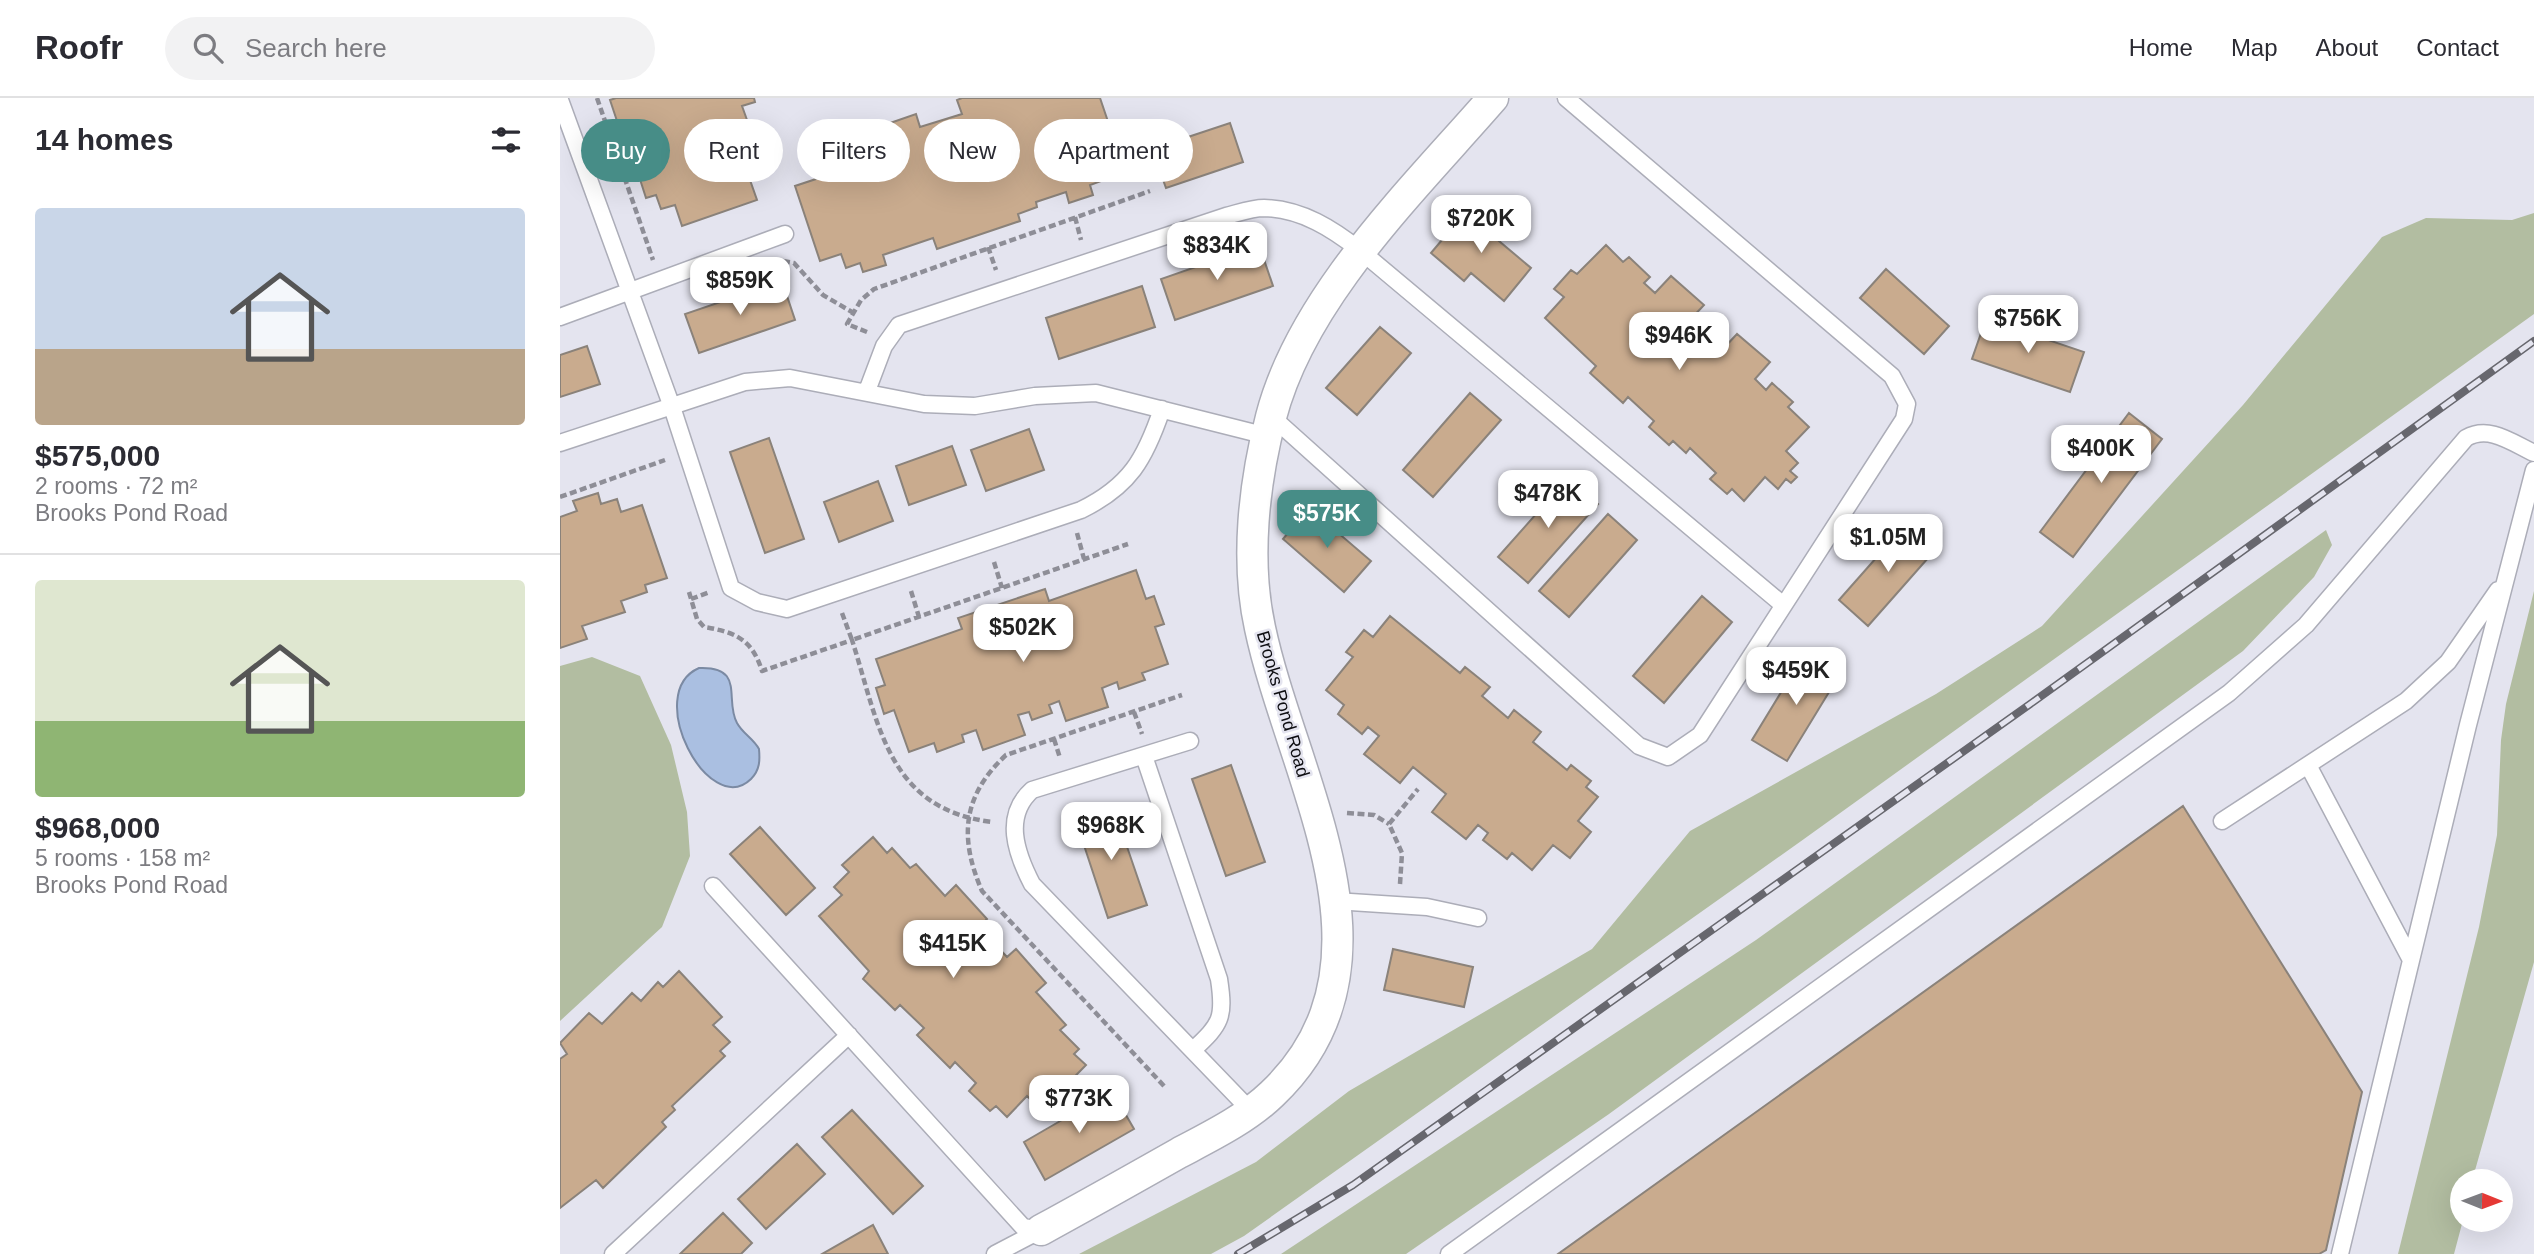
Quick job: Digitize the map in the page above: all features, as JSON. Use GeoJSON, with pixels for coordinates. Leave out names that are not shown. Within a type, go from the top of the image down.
{"type":"FeatureCollection","features":[{"type":"Feature","properties":{"kind":"street","name":"Brooks Pond Road"},"geometry":{"type":"LineString","coordinates":[[1041,1230],[1228,1126],[1270,1096],[1303,1061],[1326,1018],[1337,979],[1335,901],[1318,823],[1259,627],[1252,551],[1259,475],[1269,426],[1293,354],[1331,292],[1493,98]]}},
{"type":"Feature","properties":{"kind":"lane"},"geometry":{"type":"LineString","coordinates":[[560,443],[745,382],[790,378],[924,404],[975,406],[1035,396],[1096,393],[1162,409],[1269,426],[1639,746],[1668,757],[1700,735],[1782,604],[1905,419],[1907,404],[1892,376],[1566,98]]}},
{"type":"Feature","properties":{"kind":"lane"},"geometry":{"type":"LineString","coordinates":[[560,100],[672,407],[731,588],[757,603],[786,609],[1081,510],[1122,485],[1136,468],[1151,442],[1162,409]]}},
{"type":"Feature","properties":{"kind":"lane"},"geometry":{"type":"LineString","coordinates":[[867,391],[884,346],[899,325],[1226,216],[1263,208],[1301,215],[1330,227],[1362,252],[1782,604]]}},
{"type":"Feature","properties":{"kind":"lane"},"geometry":{"type":"LineString","coordinates":[[560,317],[785,234]]}},
{"type":"Feature","properties":{"kind":"lane"},"geometry":{"type":"LineString","coordinates":[[1448,1254],[2228,693],[2306,625],[2466,439],[2478,431],[2489,432],[2534,453]]}},
{"type":"Feature","properties":{"kind":"lane"},"geometry":{"type":"LineString","coordinates":[[2340,1254],[2534,470]]}},
{"type":"Feature","properties":{"kind":"lane"},"geometry":{"type":"LineString","coordinates":[[2222,821],[2406,701],[2448,662],[2505,579]]}},
{"type":"Feature","properties":{"kind":"lane"},"geometry":{"type":"LineString","coordinates":[[1190,741],[1032,790],[1020,801],[1014,822],[1018,848],[1020,860],[1032,884],[1250,1110]]}},
{"type":"Feature","properties":{"kind":"lane"},"geometry":{"type":"LineString","coordinates":[[1144,756],[1219,979],[1224,1007],[1217,1027],[1193,1050]]}},
{"type":"Feature","properties":{"kind":"lane"},"geometry":{"type":"LineString","coordinates":[[2309,766],[2411,960]]}},
{"type":"Feature","properties":{"kind":"lane"},"geometry":{"type":"LineString","coordinates":[[713,886],[1023,1227],[1041,1230]]}},
{"type":"Feature","properties":{"kind":"lane"},"geometry":{"type":"LineString","coordinates":[[1335,901],[1427,907],[1478,918]]}},
{"type":"Feature","properties":{"kind":"lane"},"geometry":{"type":"LineString","coordinates":[[613,1254],[849,1035]]}},
{"type":"Feature","properties":{"kind":"lane"},"geometry":{"type":"LineString","coordinates":[[995,1254],[1041,1230]]}},
{"type":"Feature","properties":{"kind":"path"},"geometry":{"type":"LineString","coordinates":[[597,98],[604,119]]}},
{"type":"Feature","properties":{"kind":"path"},"geometry":{"type":"LineString","coordinates":[[627,182],[648,243]]}},
{"type":"Feature","properties":{"kind":"path"},"geometry":{"type":"LineString","coordinates":[[847,324],[852,312],[874,289],[894,280],[1150,191]]}},
{"type":"Feature","properties":{"kind":"path"},"geometry":{"type":"LineString","coordinates":[[782,261],[794,263],[823,295],[852,312]]}},
{"type":"Feature","properties":{"kind":"path"},"geometry":{"type":"LineString","coordinates":[[560,496],[673,457]]}},
{"type":"Feature","properties":{"kind":"path"},"geometry":{"type":"LineString","coordinates":[[689,592],[697,620],[704,627],[724,630],[743,640],[756,651],[762,671],[1128,544]]}},
{"type":"Feature","properties":{"kind":"path"},"geometry":{"type":"LineString","coordinates":[[852,640],[891,761],[908,784],[935,804],[968,819],[1000,822]]}},
{"type":"Feature","properties":{"kind":"path"},"geometry":{"type":"LineString","coordinates":[[1164,1086],[982,891],[970,864],[966,836],[968,819],[978,791],[991,769],[1006,755],[1182,695]]}},
{"type":"Feature","properties":{"kind":"path"},"geometry":{"type":"LineString","coordinates":[[1389,824],[1418,789]]}},
{"type":"Feature","properties":{"kind":"path"},"geometry":{"type":"LineString","coordinates":[[1342,814],[1374,815],[1389,824],[1402,853],[1399,888]]}},
{"type":"Feature","properties":{"kind":"green space"},"geometry":{"type":"Polygon","coordinates":[[[2534,213],[2534,314],[1804,839],[1244,1236],[1211,1254],[1079,1254],[1256,1162],[1349,1091],[1592,949],[1690,831],[1936,694],[2042,626],[2243,405],[2382,237],[2426,218],[2512,220],[2534,213]]]}},
{"type":"Feature","properties":{"kind":"green space"},"geometry":{"type":"Polygon","coordinates":[[[2326,530],[2332,545],[2314,577],[2243,651],[1609,1114],[1406,1254],[1281,1254],[1756,940],[2326,530]]]}},
{"type":"Feature","properties":{"kind":"green space"},"geometry":{"type":"Polygon","coordinates":[[[2534,591],[2534,962],[2475,1169],[2450,1169],[2450,1232],[2460,1232],[2454,1254],[2398,1254],[2479,927],[2497,835],[2501,740],[2506,704],[2534,591]]]}},
{"type":"Feature","properties":{"kind":"green space"},"geometry":{"type":"Polygon","coordinates":[[[592,657],[640,676],[671,745],[687,812],[690,856],[662,927],[560,1021],[560,666],[592,657]]]}},
{"type":"Feature","properties":{"kind":"water"},"geometry":{"type":"Polygon","coordinates":[[[699,668],[714,669],[728,678],[737,723],[759,749],[759,765],[754,776],[734,787],[717,782],[701,768],[688,748],[679,725],[677,702],[683,682],[699,668]]]}},
{"type":"Feature","properties":{"kind":"building"},"geometry":{"type":"Polygon","coordinates":[[[754,98],[755,102],[742,106],[747,119],[684,119],[684,182],[751,182],[757,200],[682,226],[675,205],[661,209],[656,195],[646,198],[641,182],[670,182],[670,119],[616,119],[610,100],[754,98]]]}},
{"type":"Feature","properties":{"kind":"building"},"geometry":{"type":"Polygon","coordinates":[[[1100,98],[1107,119],[1034,119],[1034,182],[1098,182],[1090,185],[1093,195],[1069,203],[1066,192],[1036,202],[1037,207],[1018,214],[1020,221],[937,249],[933,238],[883,255],[886,265],[863,272],[860,263],[846,268],[841,254],[820,261],[795,186],[807,182],[910,182],[910,119],[902,119],[916,114],[920,127],[924,126],[924,182],[1020,182],[1020,119],[946,119],[962,114],[957,100],[1100,98]]]}},
{"type":"Feature","properties":{"kind":"building"},"geometry":{"type":"Polygon","coordinates":[[[1230,123],[1243,162],[1193,179],[1193,135],[1230,123]]]}},
{"type":"Feature","properties":{"kind":"building"},"geometry":{"type":"Polygon","coordinates":[[[1164,182],[1184,182],[1166,188],[1164,182]]]}},
{"type":"Feature","properties":{"kind":"building"},"geometry":{"type":"Polygon","coordinates":[[[1469,208],[1503,236],[1499,241],[1531,268],[1504,301],[1471,273],[1464,281],[1431,253],[1469,208]]]}},
{"type":"Feature","properties":{"kind":"building"},"geometry":{"type":"Polygon","coordinates":[[[1259,245],[1273,286],[1175,320],[1161,279],[1259,245]]]}},
{"type":"Feature","properties":{"kind":"building"},"geometry":{"type":"Polygon","coordinates":[[[1606,245],[1623,262],[1629,257],[1650,277],[1644,283],[1655,293],[1671,276],[1704,305],[1689,321],[1722,350],[1737,334],[1770,362],[1755,379],[1766,390],[1772,383],[1793,402],[1788,407],[1809,427],[1786,451],[1798,463],[1790,471],[1797,477],[1791,483],[1786,479],[1778,489],[1765,477],[1744,501],[1732,489],[1727,494],[1710,479],[1716,473],[1690,448],[1686,453],[1673,441],[1669,445],[1649,427],[1654,421],[1628,397],[1623,403],[1590,373],[1596,366],[1545,318],[1564,297],[1554,289],[1571,270],[1577,274],[1606,245]]]}},
{"type":"Feature","properties":{"kind":"building"},"geometry":{"type":"Polygon","coordinates":[[[1886,269],[1949,326],[1924,354],[1860,298],[1886,269]]]}},
{"type":"Feature","properties":{"kind":"building"},"geometry":{"type":"Polygon","coordinates":[[[782,281],[795,320],[699,353],[685,314],[782,281]]]}},
{"type":"Feature","properties":{"kind":"building"},"geometry":{"type":"Polygon","coordinates":[[[1142,286],[1155,327],[1059,359],[1046,318],[1142,286]]]}},
{"type":"Feature","properties":{"kind":"building"},"geometry":{"type":"Polygon","coordinates":[[[1986,319],[2084,352],[2070,392],[1972,359],[1986,319]]]}},
{"type":"Feature","properties":{"kind":"building"},"geometry":{"type":"Polygon","coordinates":[[[1380,327],[1411,353],[1357,415],[1326,388],[1380,327]]]}},
{"type":"Feature","properties":{"kind":"building"},"geometry":{"type":"Polygon","coordinates":[[[587,346],[600,384],[560,397],[560,355],[587,346]]]}},
{"type":"Feature","properties":{"kind":"building"},"geometry":{"type":"Polygon","coordinates":[[[1470,393],[1501,420],[1433,497],[1403,470],[1470,393]]]}},
{"type":"Feature","properties":{"kind":"building"},"geometry":{"type":"Polygon","coordinates":[[[2129,413],[2162,439],[2073,557],[2040,532],[2129,413]]]}},
{"type":"Feature","properties":{"kind":"building"},"geometry":{"type":"Polygon","coordinates":[[[1029,429],[1044,470],[986,491],[971,450],[1029,429]]]}},
{"type":"Feature","properties":{"kind":"building"},"geometry":{"type":"Polygon","coordinates":[[[769,438],[804,539],[765,553],[730,452],[769,438]]]}},
{"type":"Feature","properties":{"kind":"building"},"geometry":{"type":"Polygon","coordinates":[[[952,446],[966,485],[909,505],[896,466],[952,446]]]}},
{"type":"Feature","properties":{"kind":"building"},"geometry":{"type":"Polygon","coordinates":[[[1568,478],[1598,504],[1528,583],[1498,557],[1568,478]]]}},
{"type":"Feature","properties":{"kind":"building"},"geometry":{"type":"Polygon","coordinates":[[[878,481],[893,521],[839,542],[824,502],[878,481]]]}},
{"type":"Feature","properties":{"kind":"building"},"geometry":{"type":"Polygon","coordinates":[[[598,493],[601,504],[617,499],[621,512],[642,505],[667,578],[645,585],[647,592],[621,601],[625,612],[582,626],[587,639],[560,648],[560,517],[577,511],[573,501],[598,493]]]}},
{"type":"Feature","properties":{"kind":"building"},"geometry":{"type":"Polygon","coordinates":[[[1309,508],[1371,561],[1344,592],[1283,539],[1309,508]]]}},
{"type":"Feature","properties":{"kind":"building"},"geometry":{"type":"Polygon","coordinates":[[[1608,514],[1637,540],[1569,617],[1539,591],[1608,514]]]}},
{"type":"Feature","properties":{"kind":"building"},"geometry":{"type":"Polygon","coordinates":[[[1907,523],[1936,549],[1868,626],[1839,600],[1907,523]]]}},
{"type":"Feature","properties":{"kind":"building"},"geometry":{"type":"Polygon","coordinates":[[[1136,570],[1146,599],[1154,596],[1164,624],[1155,627],[1168,664],[1142,673],[1145,680],[1119,689],[1117,682],[1102,688],[1108,707],[1066,721],[1059,701],[1049,705],[1052,713],[1032,720],[1029,712],[1018,715],[1025,735],[983,750],[976,730],[962,735],[964,742],[937,752],[934,743],[909,752],[894,710],[884,714],[876,688],[885,685],[876,659],[962,629],[958,618],[1045,589],[1049,601],[1136,570]]]}},
{"type":"Feature","properties":{"kind":"building"},"geometry":{"type":"Polygon","coordinates":[[[1702,596],[1732,622],[1664,703],[1633,676],[1702,596]]]}},
{"type":"Feature","properties":{"kind":"building"},"geometry":{"type":"Polygon","coordinates":[[[1390,616],[1460,673],[1465,667],[1490,687],[1482,696],[1508,718],[1514,710],[1541,732],[1533,742],[1567,770],[1571,765],[1591,781],[1586,787],[1598,797],[1578,821],[1591,832],[1570,858],[1553,845],[1532,870],[1512,853],[1507,859],[1483,840],[1488,833],[1478,825],[1466,839],[1432,812],[1446,794],[1413,767],[1400,783],[1364,754],[1379,736],[1368,727],[1362,734],[1338,714],[1344,705],[1326,690],[1353,657],[1346,652],[1364,630],[1373,637],[1390,616]]]}},
{"type":"Feature","properties":{"kind":"building"},"geometry":{"type":"Polygon","coordinates":[[[1805,653],[1840,674],[1787,761],[1752,740],[1805,653]]]}},
{"type":"Feature","properties":{"kind":"building"},"geometry":{"type":"Polygon","coordinates":[[[1231,765],[1265,862],[1226,876],[1192,779],[1231,765]]]}},
{"type":"Feature","properties":{"kind":"building"},"geometry":{"type":"Polygon","coordinates":[[[1113,806],[1147,905],[1108,918],[1075,818],[1113,806]]]}},
{"type":"Feature","properties":{"kind":"building"},"geometry":{"type":"Polygon","coordinates":[[[2183,806],[2362,1092],[2326,1250],[2319,1254],[1558,1254],[2183,806]]]}},
{"type":"Feature","properties":{"kind":"building"},"geometry":{"type":"Polygon","coordinates":[[[760,827],[815,888],[786,915],[730,854],[760,827]]]}},
{"type":"Feature","properties":{"kind":"building"},"geometry":{"type":"Polygon","coordinates":[[[873,837],[887,853],[892,848],[910,868],[916,864],[945,896],[956,885],[987,919],[979,927],[1007,957],[1016,949],[1046,983],[1036,992],[1066,1025],[1060,1030],[1079,1049],[1074,1054],[1086,1065],[1042,1110],[1027,1096],[1007,1117],[996,1106],[990,1111],[969,1091],[976,1083],[955,1062],[950,1068],[917,1035],[924,1028],[900,1005],[895,1010],[863,979],[869,971],[819,916],[842,895],[834,887],[849,872],[842,865],[873,837]]]}},
{"type":"Feature","properties":{"kind":"building"},"geometry":{"type":"Polygon","coordinates":[[[1393,949],[1473,967],[1464,1007],[1384,990],[1393,949]]]}},
{"type":"Feature","properties":{"kind":"building"},"geometry":{"type":"Polygon","coordinates":[[[679,971],[722,1017],[713,1025],[730,1042],[720,1051],[725,1056],[672,1106],[675,1110],[662,1122],[666,1127],[603,1188],[596,1180],[560,1208],[560,1059],[567,1054],[560,1043],[589,1013],[602,1024],[632,993],[641,1001],[658,982],[663,987],[679,971]]]}},
{"type":"Feature","properties":{"kind":"building"},"geometry":{"type":"Polygon","coordinates":[[[1112,1091],[1134,1129],[1045,1180],[1024,1142],[1112,1091]]]}},
{"type":"Feature","properties":{"kind":"building"},"geometry":{"type":"Polygon","coordinates":[[[852,1110],[923,1186],[893,1214],[822,1137],[852,1110]]]}},
{"type":"Feature","properties":{"kind":"building"},"geometry":{"type":"Polygon","coordinates":[[[797,1144],[825,1174],[766,1229],[738,1199],[797,1144]]]}},
{"type":"Feature","properties":{"kind":"building"},"geometry":{"type":"Polygon","coordinates":[[[723,1213],[752,1243],[741,1254],[680,1254],[723,1213]]]}},
{"type":"Feature","properties":{"kind":"building"},"geometry":{"type":"Polygon","coordinates":[[[873,1225],[888,1254],[822,1254],[873,1225]]]}},
{"type":"Feature","properties":{"kind":"railway"},"geometry":{"type":"LineString","coordinates":[[1238,1254],[1353,1185],[2033,702],[2534,341]]}}]}
